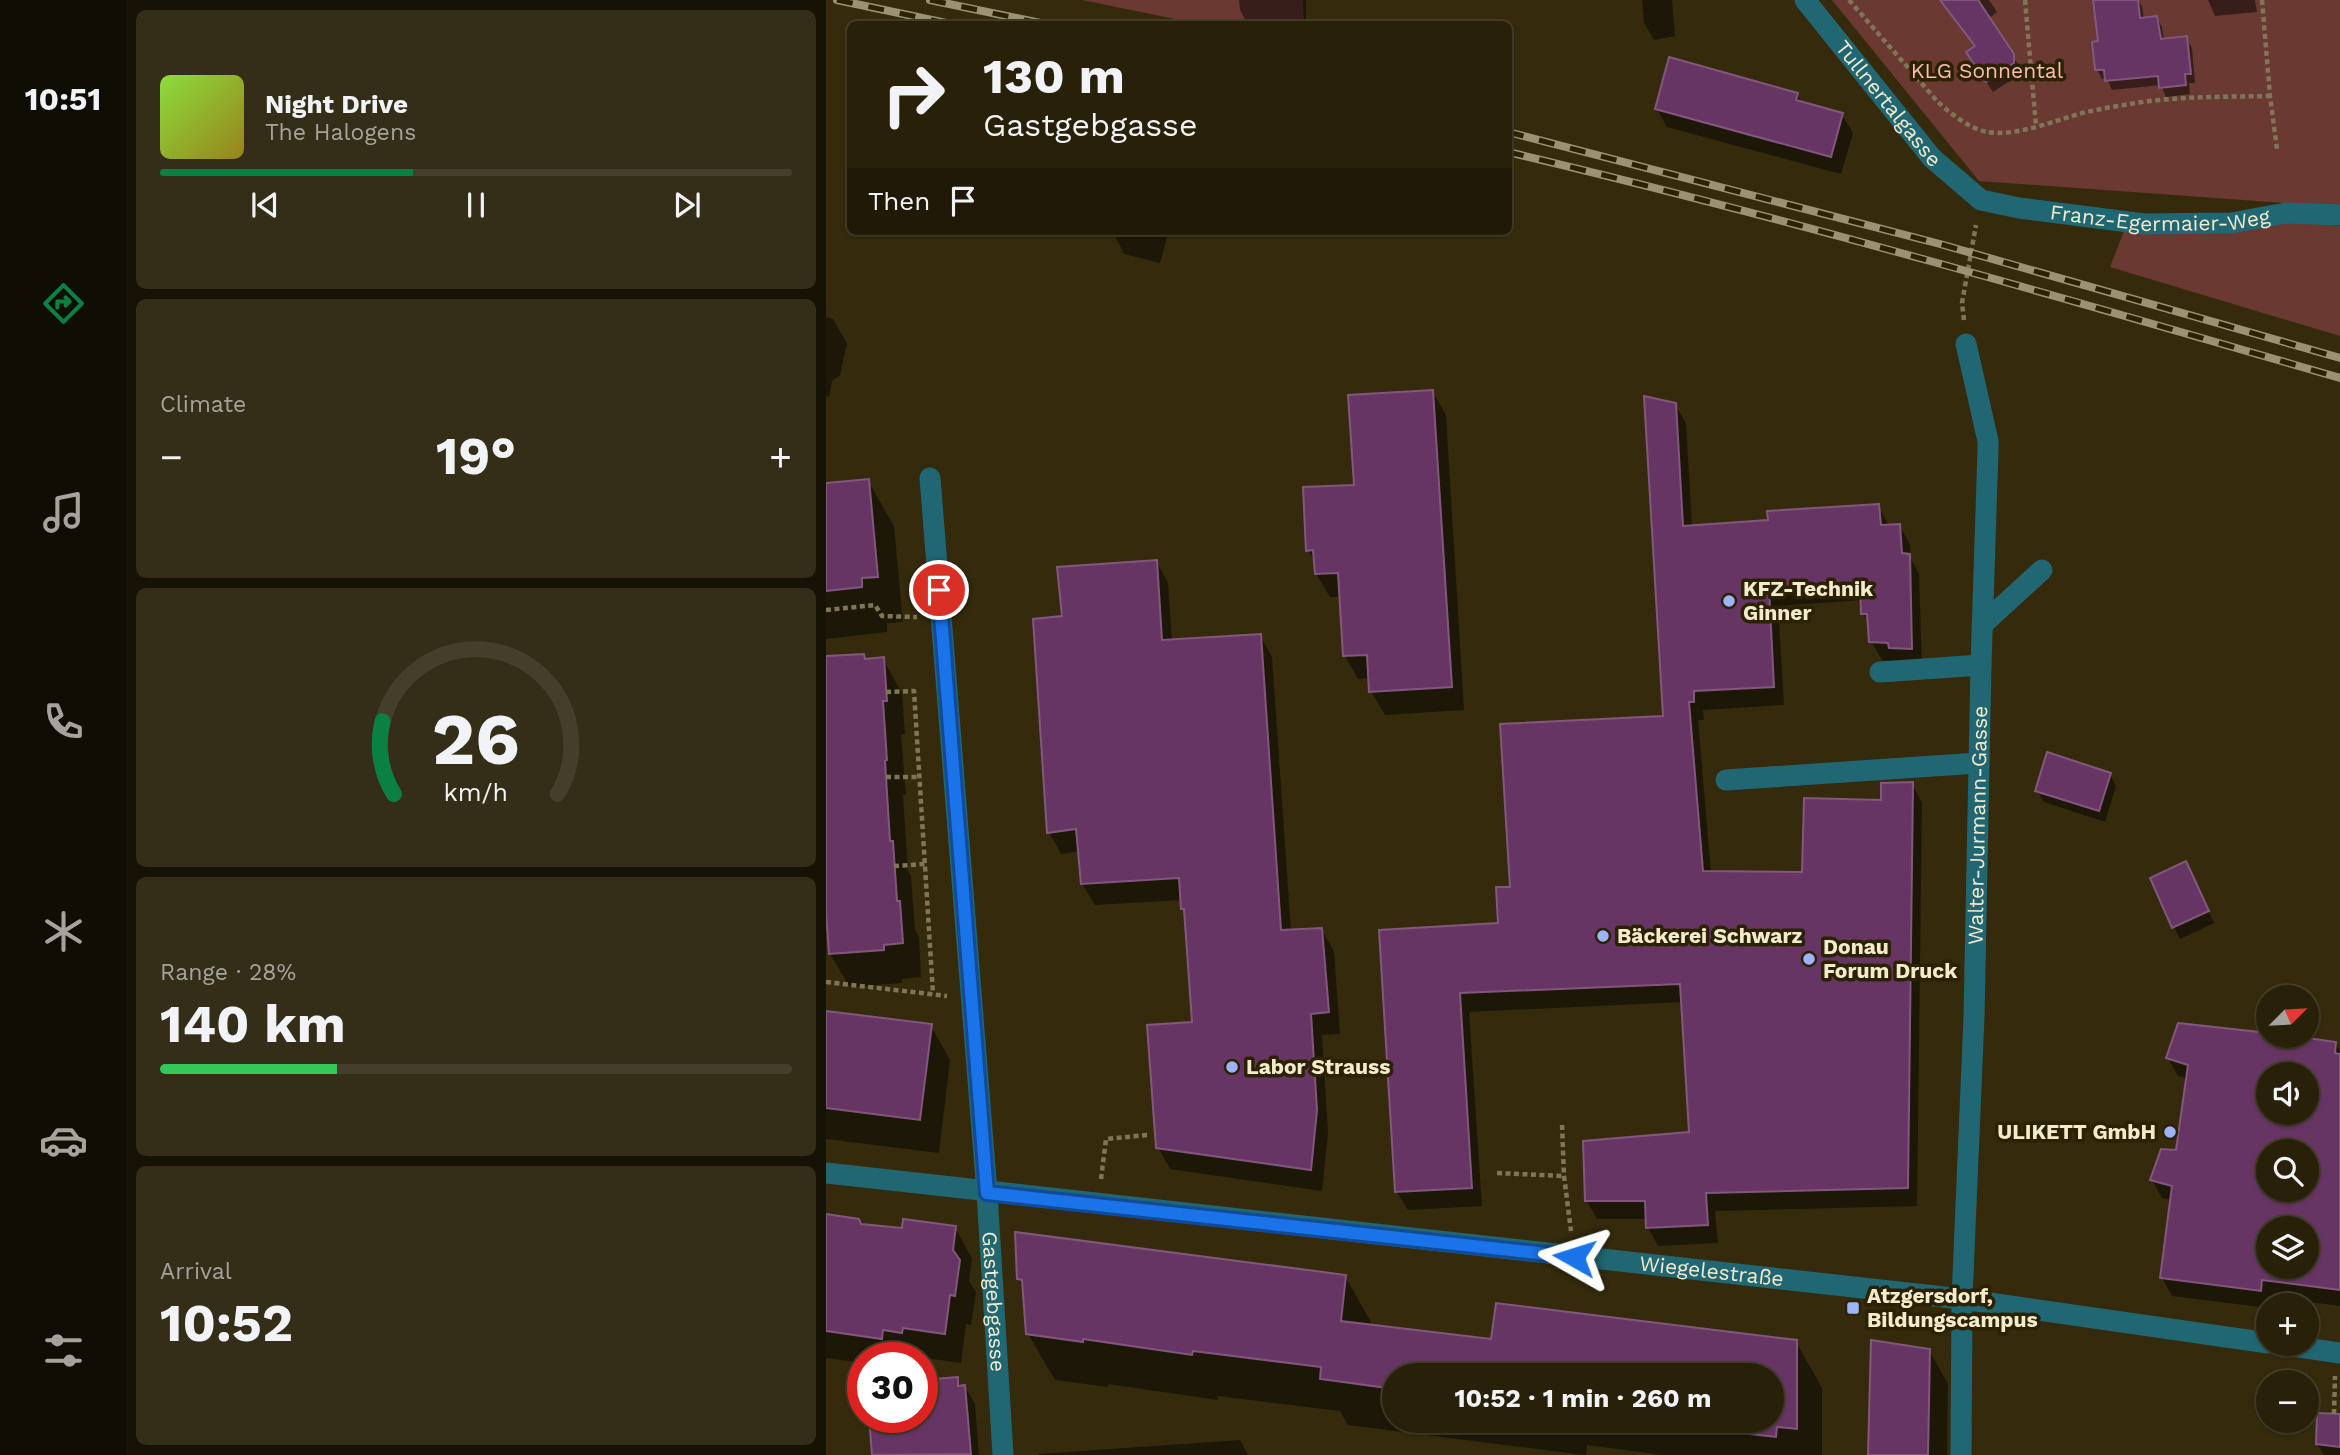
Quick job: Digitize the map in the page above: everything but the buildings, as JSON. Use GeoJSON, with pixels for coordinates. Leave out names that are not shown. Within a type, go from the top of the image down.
{"type":"FeatureCollection","features":[{"type":"Feature","properties":{"kind":"street","name":"Tullnertalgasse"},"geometry":{"type":"LineString","coordinates":[[1805,0],[1932,158],[1981,200]]}},
{"type":"Feature","properties":{"kind":"street","name":"Franz-Egermaier-Weg"},"geometry":{"type":"LineString","coordinates":[[1981,200],[2019,208],[2144,225],[2231,223],[2286,213],[2340,215]]}},
{"type":"Feature","properties":{"kind":"street","name":"Walter-Jurmann-Gasse"},"geometry":{"type":"LineString","coordinates":[[1961,1455],[1962,1299],[1974,1017],[1978,763],[1988,441],[1966,344]]}},
{"type":"Feature","properties":{"kind":"street","name":"Gastgebgasse"},"geometry":{"type":"LineString","coordinates":[[930,478],[987,1193],[1003,1455]]}},
{"type":"Feature","properties":{"kind":"street"},"geometry":{"type":"LineString","coordinates":[[1982,625],[2042,570]]}},
{"type":"Feature","properties":{"kind":"street"},"geometry":{"type":"LineString","coordinates":[[1880,672],[1981,665]]}},
{"type":"Feature","properties":{"kind":"street"},"geometry":{"type":"LineString","coordinates":[[1726,780],[1978,763]]}},
{"type":"Feature","properties":{"kind":"street","name":"Wiegelestraße"},"geometry":{"type":"LineString","coordinates":[[826,1173],[987,1193],[1962,1299],[2256,1341]]}},
{"type":"Feature","properties":{"kind":"street"},"geometry":{"type":"LineString","coordinates":[[2319,1350],[2338,1353]]}},
{"type":"Feature","properties":{"kind":"path"},"geometry":{"type":"LineString","coordinates":[[1850,0],[1937,101],[1974,128],[1988,132],[2036,126],[2127,104],[2192,97],[2270,96]]}},
{"type":"Feature","properties":{"kind":"path"},"geometry":{"type":"LineString","coordinates":[[2025,0],[2036,126]]}},
{"type":"Feature","properties":{"kind":"path"},"geometry":{"type":"LineString","coordinates":[[2262,0],[2277,149]]}},
{"type":"Feature","properties":{"kind":"path"},"geometry":{"type":"LineString","coordinates":[[1966,344],[1962,303],[1981,200]]}},
{"type":"Feature","properties":{"kind":"path"},"geometry":{"type":"LineString","coordinates":[[826,610],[875,605],[882,616],[941,618]]}},
{"type":"Feature","properties":{"kind":"path"},"geometry":{"type":"LineString","coordinates":[[886,692],[914,691],[933,994]]}},
{"type":"Feature","properties":{"kind":"path"},"geometry":{"type":"LineString","coordinates":[[886,777],[920,777]]}},
{"type":"Feature","properties":{"kind":"path"},"geometry":{"type":"LineString","coordinates":[[894,866],[925,864]]}},
{"type":"Feature","properties":{"kind":"path"},"geometry":{"type":"LineString","coordinates":[[826,982],[971,999]]}},
{"type":"Feature","properties":{"kind":"path"},"geometry":{"type":"LineString","coordinates":[[1562,1125],[1564,1176],[1574,1257]]}},
{"type":"Feature","properties":{"kind":"path"},"geometry":{"type":"LineString","coordinates":[[1099,1205],[1106,1139],[1147,1135]]}},
{"type":"Feature","properties":{"kind":"path"},"geometry":{"type":"LineString","coordinates":[[1497,1173],[1564,1176]]}},
{"type":"Feature","properties":{"kind":"path"},"geometry":{"type":"LineString","coordinates":[[2334,1414],[2338,1353]]}},
{"type":"Feature","properties":{"kind":"green space"},"geometry":{"type":"Polygon","coordinates":[[[1082,0],[1303,0],[1304,21],[1185,21],[1082,0]]]}},
{"type":"Feature","properties":{"kind":"green space","name":"KLG Sonnental"},"geometry":{"type":"Polygon","coordinates":[[[1832,0],[2340,0],[2340,207],[1979,181],[1832,0]]]}},
{"type":"Feature","properties":{"kind":"green space"},"geometry":{"type":"Polygon","coordinates":[[[2295,222],[2340,226],[2340,336],[2110,267],[2124,231],[2295,222]]]}},
{"type":"Feature","properties":{"kind":"railway"},"geometry":{"type":"LineString","coordinates":[[837,0],[937,21]]}},
{"type":"Feature","properties":{"kind":"railway"},"geometry":{"type":"LineString","coordinates":[[930,0],[1031,21]]}},
{"type":"Feature","properties":{"kind":"railway"},"geometry":{"type":"LineString","coordinates":[[1512,133],[1940,244],[2340,358]]}},
{"type":"Feature","properties":{"kind":"railway"},"geometry":{"type":"LineString","coordinates":[[1512,153],[1822,231],[2340,378]]}},
{"type":"Feature","properties":{"kind":"place","name":"KFZ-Technik Ginner"},"geometry":{"type":"Point","coordinates":[1729,601]}},
{"type":"Feature","properties":{"kind":"place","name":"Bäckerei Schwarz"},"geometry":{"type":"Point","coordinates":[1603,936]}},
{"type":"Feature","properties":{"kind":"place","name":"Donau Forum Druck"},"geometry":{"type":"Point","coordinates":[1809,959]}},
{"type":"Feature","properties":{"kind":"place","name":"Labor Strauss"},"geometry":{"type":"Point","coordinates":[1232,1067]}},
{"type":"Feature","properties":{"kind":"place","name":"ULIKETT GmbH"},"geometry":{"type":"Point","coordinates":[2170,1132]}},
{"type":"Feature","properties":{"kind":"place","name":"Atzgersdorf, Bildungscampus"},"geometry":{"type":"Point","coordinates":[1853,1308]}},
{"type":"Feature","properties":{"kind":"route"},"geometry":{"type":"LineString","coordinates":[[939,590],[987,1193],[1574,1257]]}}]}
